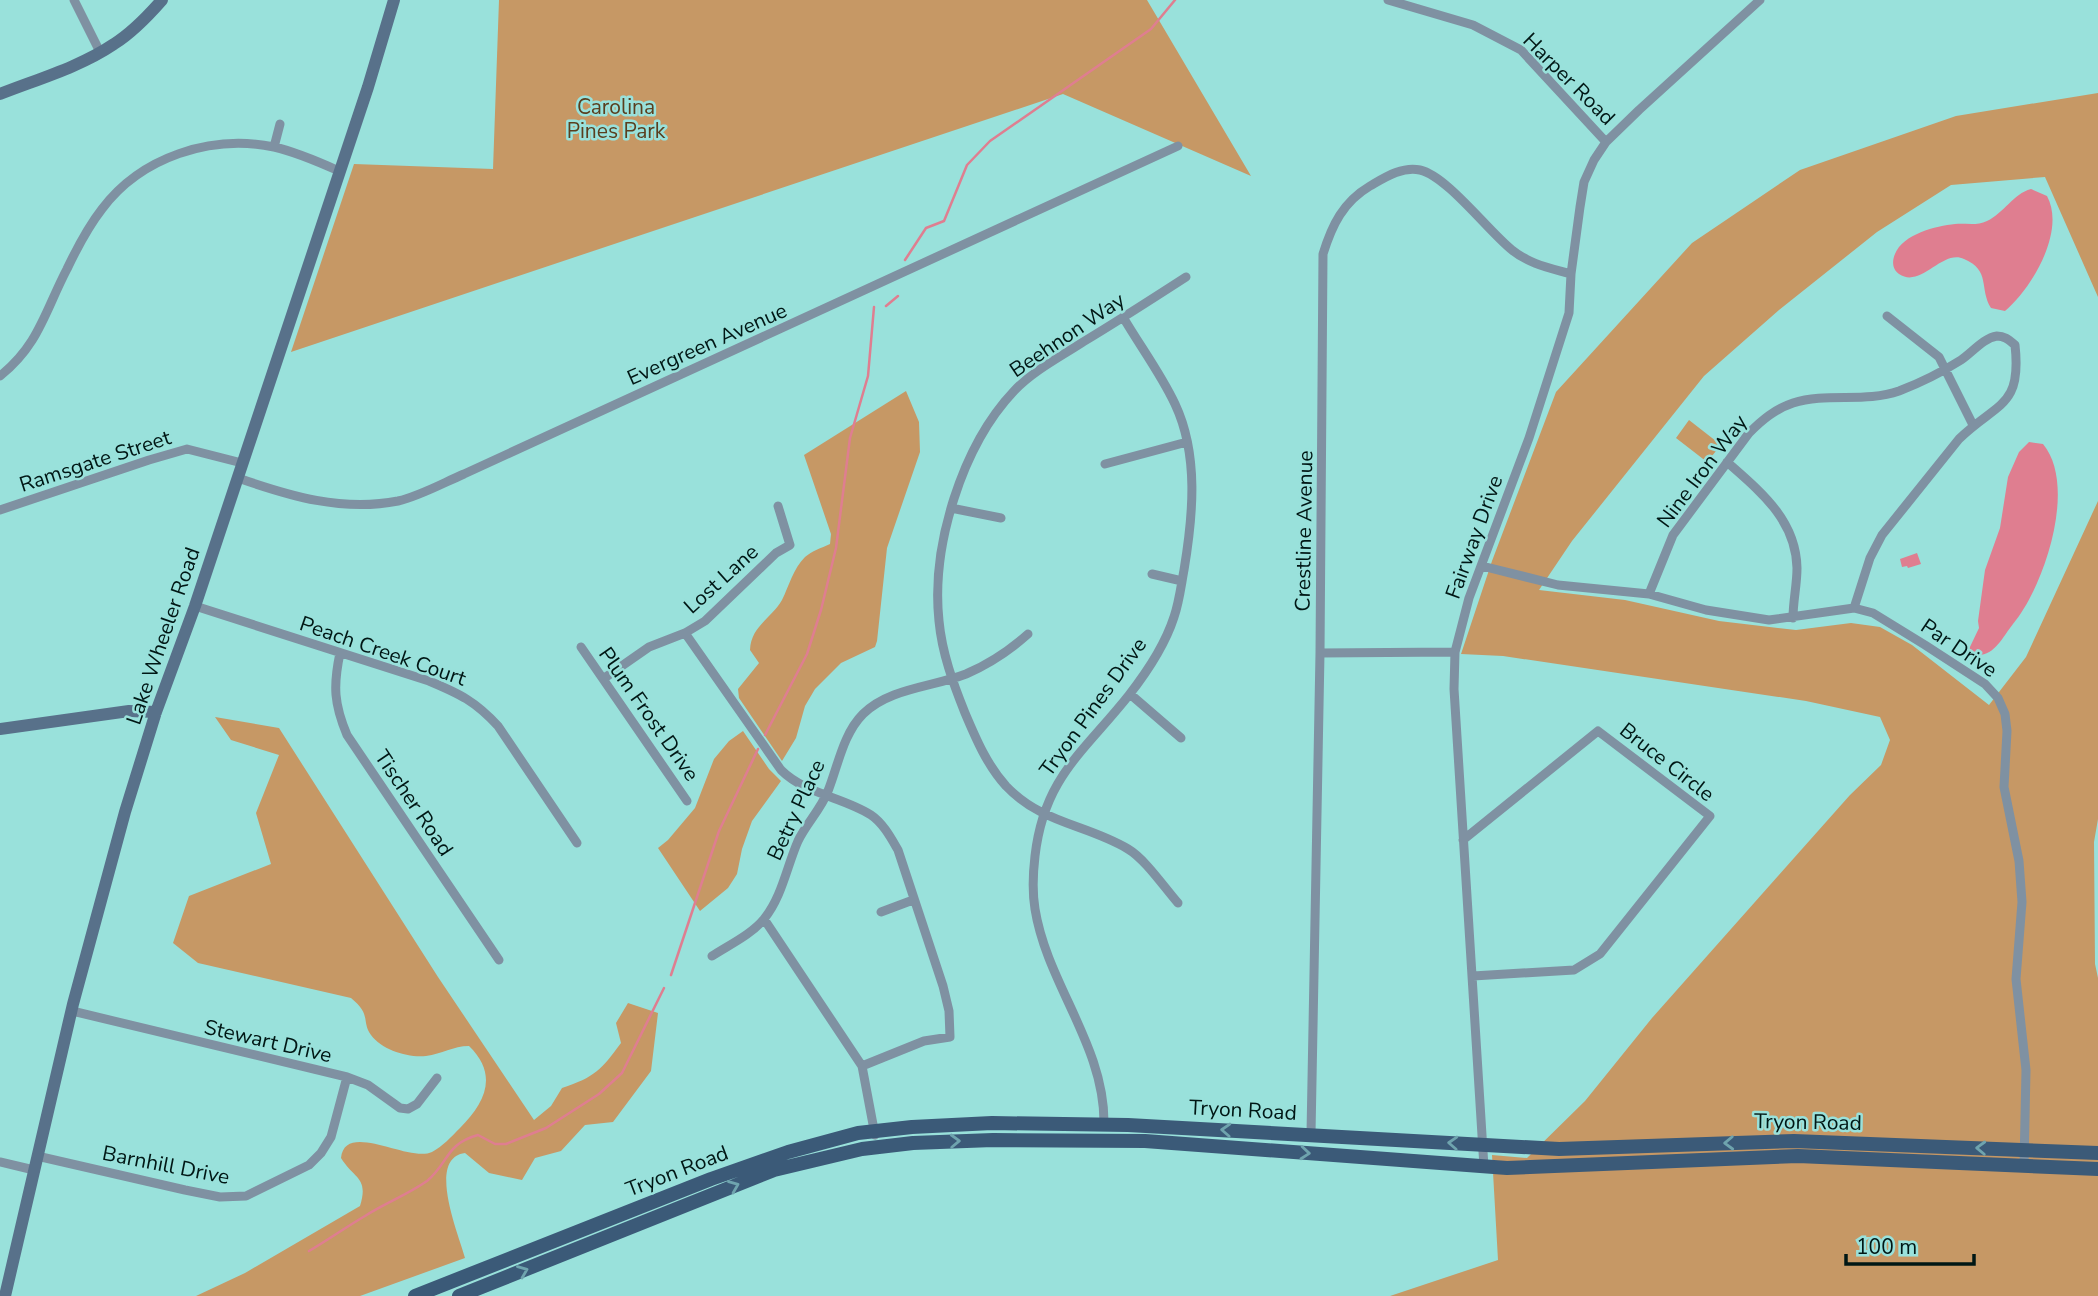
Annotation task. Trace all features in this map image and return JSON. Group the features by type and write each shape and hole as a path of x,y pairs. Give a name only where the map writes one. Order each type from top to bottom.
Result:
{"main road":[{"path":"0,94 100,52 130,33 162,0"},
{"name":"Lake Wheeler Road","path":"5,1296 72,1011 116,844 156,712 238,478 386,33 394,0"},
{"path":"0,729 129,710 156,712"},
{"name":"Tryon Road","path":"415,1296 750,1164 836,1138 874,1130 947,1124 1104,1124 1586,1149 1794,1141 2098,1153"},
{"name":"Tryon Road","path":"459,1296 774,1170 877,1146 993,1140 1145,1141 1484,1167 1797,1156 2098,1169"}],"street":[{"path":"74,0 100,52"},
{"name":"Harper Road","path":"1388,0 1472,25 1521,50 1606,142"},
{"name":"Fairway Drive","path":"1484,1167 1454,689 1455,652 1469,598 1529,438 1569,313 1571,274 1584,182 1594,160 1606,142 1760,0"},
{"path":"274,147 280,124"},
{"path":"0,376 19,361 33,342 86,233 102,208 119,189 144,171 183,152 203,146 234,144 274,147 340,170"},
{"name":"Evergreen Avenue","path":"238,478 298,498 331,504 400,500 453,479 874,288 1178,146"},
{"name":"Crestline Avenue","path":"1311,1134 1324,254 1336,218 1355,196 1377,181 1406,170 1421,170 1437,179 1486,223 1510,249 1536,264 1571,274"},
{"name":"Beehnon Way","path":"1178,903 1129,849 1042,815 1016,796 994,771 976,738 945,656 939,620 938,586 951,508 961,478 990,418 1016,389 1039,370 1186,277"},
{"path":"1482,566 1558,585 1650,594 1706,610 1769,620 1854,608 1870,558 1882,536 1973,425 1934,353 1887,316"},
{"name":"Tryon Pines Drive","path":"1104,1124 1102,1093 1094,1061 1050,958 1035,909 1033,881 1042,815 1057,782 1130,694 1153,660 1175,617 1182,581 1193,506 1188,442 1176,405 1123,317"},
{"name":"Nine Iron Way","path":"1650,594 1673,535 1727,462 1749,433 1765,418 1793,402 1898,391 1945,369 1988,339 1998,336 2007,338 2015,345 2017,377 2013,391 2002,405 1973,425"},
{"path":"1105,464 1188,442"},
{"name":"Ramsgate Street","path":"0,510 187,449 242,463"},
{"path":"1727,462 1758,489 1779,512 1788,527 1797,568 1793,618"},
{"name":"Lost Lane","path":"603,679 649,647 685,633 705,621 776,553 790,545 778,506"},
{"path":"951,508 1001,518"},
{"path":"1152,574 1182,581"},
{"name":"Peach Creek Court","path":"195,606 429,681 461,694 485,710 523,761 577,843"},
{"name":"Par Drive","path":"1854,608 1873,613 1985,684 1998,698 2005,714 2007,731 2004,787 2019,860 2022,902 2016,979 2026,1070 2024,1165"},
{"path":"685,633 781,770 793,780 872,816 887,832 898,850 943,986 949,1011 950,1037 924,1041 862,1066"},
{"name":"Betry Place","path":"712,957 764,919 783,881 799,839 826,794 844,744 863,714 878,702 952,678 987,663 1028,634"},
{"name":"Plum Frost Drive","path":"581,647 687,801"},
{"path":"1320,653 1455,652"},
{"name":"Tischer Road","path":"340,653 335,695 338,713 347,735 499,960"},
{"path":"1130,694 1181,738"},
{"name":"Bruce Circle","path":"1463,840 1598,731 1710,816 1600,954 1574,970 1474,976"},
{"path":"881,912 913,900"},
{"path":"764,919 862,1066 877,1146"},
{"name":"Stewart Drive","path":"72,1011 347,1077 368,1086 400,1108 408,1109 417,1104 436,1078"},
{"name":"Barnhill Drive","path":"37,1156 220,1197 246,1196 309,1165 320,1153 331,1137 347,1077"},
{"path":"0,1162 34,1170"}],"green space":[{"name":"Carolina Pines Park","path":"499,0 1147,0 1251,176 1063,94 291,352 354,164 493,169"},
{"path":"2098,93 2098,297 2045,177 1951,185 1877,232 1779,310 1704,376 1572,541 1539,590 1625,600 1719,621 1796,630 1851,623 1880,627 1912,645 1989,705 2026,657 2098,501 2098,819 2094,842 2095,964 2098,978 2098,1296 1390,1296 1498,1260 1492,1155 1527,1158 1585,1101 1652,1018 1850,795 1881,765 1890,740 1880,717 1806,701 1503,656 1461,654 1492,561 1556,392 1692,243 1800,170 1956,116"},
{"path":"906,391 919,422 920,452 887,548 875,647 841,663 815,689 805,706 796,738 782,761 739,698 738,689 759,663 750,650 754,635 778,607 794,572 805,557 830,544 831,534 804,455"},
{"path":"1689,420 1721,445 1707,462 1676,438"},
{"path":"215,717 279,728 438,977 534,1120 551,1106 562,1088 590,1076 608,1060 621,1043 616,1023 628,1003 658,1013 651,1071 613,1122 585,1125 561,1151 535,1158 522,1180 489,1173 465,1153 454,1158 448,1168 446,1182 452,1216 465,1258 360,1296 196,1296 245,1273 360,1206 363,1189 359,1179 341,1158 345,1147 365,1142 422,1154 439,1147 469,1118 482,1099 486,1078 484,1068 469,1046 426,1056 396,1052 371,1035 362,1009 351,998 198,963 173,943 189,896 271,864 256,813 279,755 231,740"},
{"path":"743,731 769,769 781,781 752,821 737,874 728,888 700,911 658,848 695,808 714,759 729,741"}],"shaded area":[{"path":"2031,189 2047,196 2052,210 2049,242 2035,274 2005,311 1991,308 1981,274 1972,263 1964,259 1948,259 1915,277 1907,277 1895,270 1895,254 1912,236 1947,225 1983,223"},
{"path":"2029,442 2043,444 2053,462 2057,510 2053,536 2036,586 2025,607 2000,642 1990,652 1976,655 1968,653 1979,628 1985,570 2000,528 2008,477 2019,452"},
{"path":"1917,553 1921,564 1902,567 1900,559"}],"waterway":[{"path":"905,260 926,228 944,221 967,165 990,141 1151,29 1175,0"},
{"path":"886,306 898,296"},
{"path":"765,735 807,654 821,610 836,548 850,438 868,376 874,307"},
{"path":"671,975 719,831 758,749"},
{"path":"309,1251 427,1181 459,1143 478,1135 495,1144 506,1144 546,1128 599,1094 622,1073 664,988"}]}
